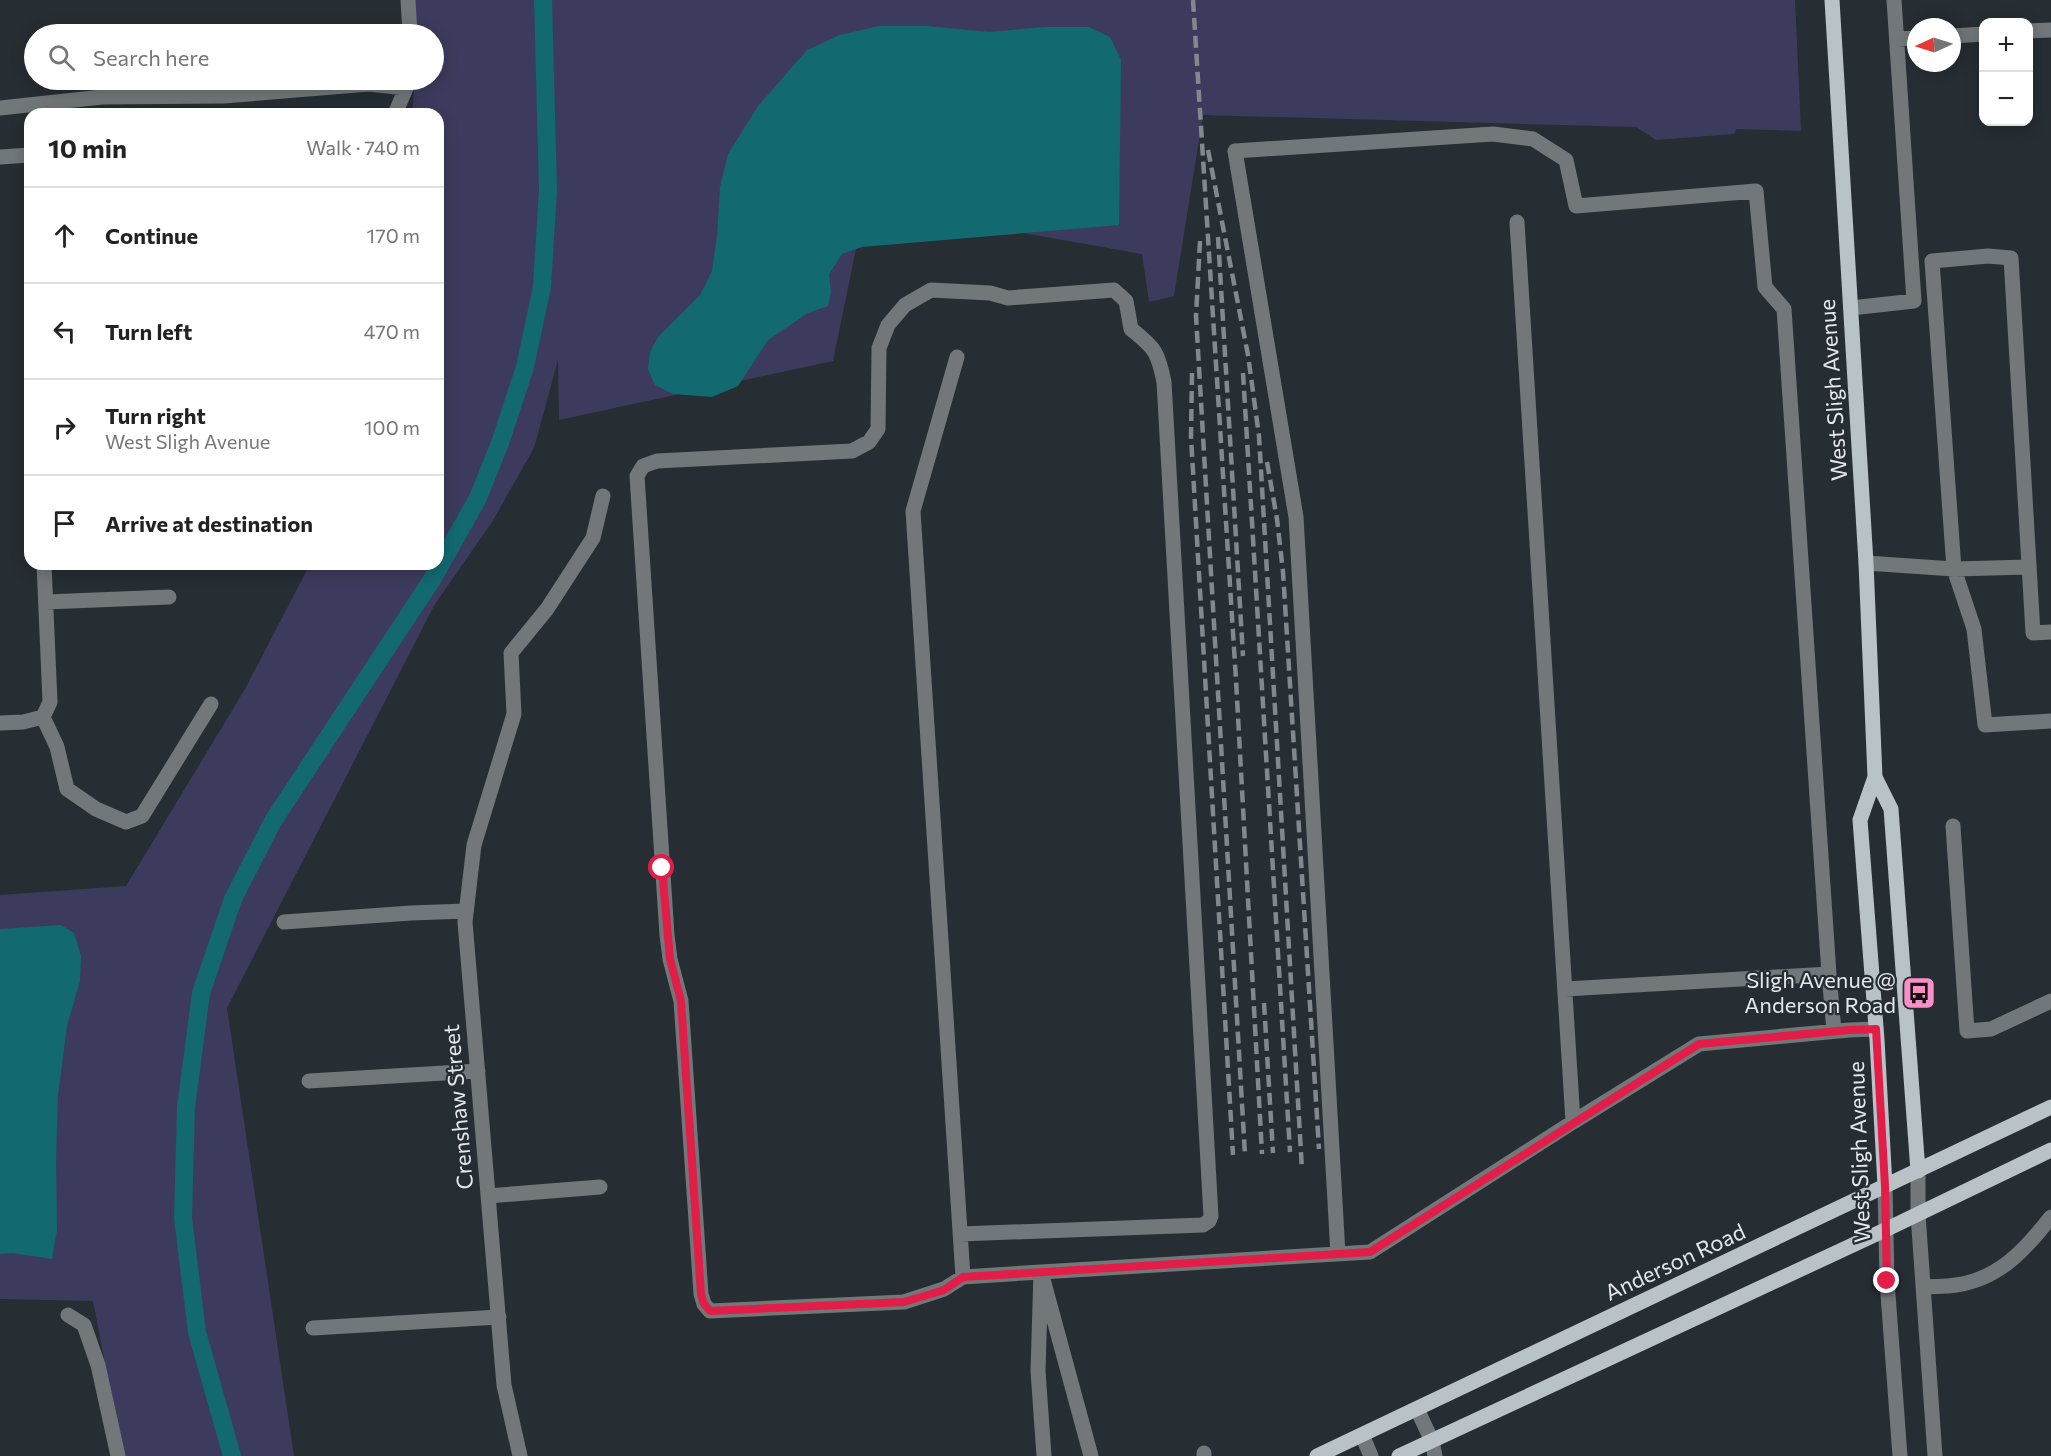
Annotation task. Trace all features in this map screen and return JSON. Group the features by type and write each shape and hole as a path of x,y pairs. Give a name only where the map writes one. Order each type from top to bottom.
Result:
{"main road":[{"name":"West Sligh Avenue","path":"1832,0 1866,564 1875,777 1860,820 1885,1186"},
{"name":"West Sligh Avenue","path":"1875,777 1891,809 1918,1171"},
{"name":"Anderson Road","path":"1317,1456 2051,1107"},
{"path":"1400,1456 1433,1449 2051,1150"}],"street":[{"path":"408,0 409,24"},
{"path":"1894,0 1914,301"},
{"path":"2033,31 2051,30"},
{"path":"1961,35 1979,34"},
{"path":"1897,39 1907,38"},
{"path":"0,108 102,97 224,96 296,90"},
{"path":"397,108 404,90"},
{"path":"1338,1254 1296,518 1234,151 1493,134 1533,139 1566,160 1576,206 1756,191 1765,287 1784,309 1834,1031"},
{"path":"0,158 24,156"},
{"path":"1517,222 1573,1122"},
{"path":"2051,632 2033,633 2010,258 1988,256 1932,261 1954,568 1974,629 1985,725 2051,721"},
{"path":"960,1234 1203,1225 1209,1221 1211,1216 1164,382 1160,358 1150,344 1131,329 1126,301 1114,290 1008,298 990,293 931,290 905,305 888,325 879,348 878,429 869,442 852,451 657,461 643,466 637,476 667,935 670,959 681,1001 700,1285 704,1304 710,1311 904,1302 944,1290 963,1277 1370,1252 1699,1044 1876,1029"},
{"path":"1851,308 1935,300"},
{"path":"957,357 913,511 963,1277"},
{"name":"Crenshaw Street","path":"520,1456 504,1384 465,922 474,845 514,714 511,652 547,609 593,538 603,496"},
{"path":"1866,564 1954,568 2029,567"},
{"path":"44,570 50,702 44,717 57,747 67,789 96,809 126,822 142,816 211,704"},
{"path":"46,602 169,597"},
{"path":"0,723 23,722 44,717"},
{"path":"1953,826 1967,1031 1991,1029 2051,1001"},
{"path":"284,922 466,911"},
{"path":"1564,989 1829,974"},
{"path":"309,1081 478,1071"},
{"name":"West Sligh Avenue","path":"1918,1171 1918,1214 1935,1456"},
{"name":"West Sligh Avenue","path":"1885,1186 1887,1281 1900,1456"},
{"path":"488,1196 600,1187"},
{"path":"1923,1287 1982,1279 2003,1268 2051,1217"},
{"path":"1041,1272 1038,1371 1044,1456"},
{"path":"1041,1272 1091,1456"},
{"path":"68,1315 84,1325 99,1365 118,1456"},
{"path":"313,1328 499,1317"},
{"path":"1417,1409 1433,1449"},
{"path":"1362,1435 1371,1456"}],"shaded area":[{"path":"415,0 1795,0 1801,131 1736,129 1734,134 1656,140 1636,127 1203,115 1174,296 1149,302 1142,254 865,205 833,361 559,420 558,360 534,448 492,522 435,604 227,1008 294,1456 123,1456 93,1301 0,1299 0,895 126,886 245,689 307,570 444,570 444,108 413,108 414,90 444,90 444,24 416,24"}],"water":[{"path":"879,26 926,26 989,32 1045,27 1089,27 1110,37 1121,60 1119,225 862,247 842,254 829,274 831,292 828,306 808,313 768,340 738,386 712,397 673,394 655,385 648,369 650,352 658,337 700,295 712,271 720,187 728,154 758,106 807,50 840,35"},
{"path":"61,925 74,933 81,956 80,981 67,1026 58,1095 57,1230 52,1259 12,1253 0,1254 0,929"}],"waterway":[{"path":"444,558 478,498 500,443 525,367 542,287 548,190 543,0"},
{"path":"232,1456 197,1332 183,1218 186,1107 201,993 233,899 273,821 438,570"}],"railway":[{"path":"1193,0 1236,680 1262,1154"},
{"path":"1208,150 1248,355 1259,436 1302,1170"},
{"path":"1218,237 1243,656"},
{"path":"1200,241 1196,316 1245,1155"},
{"path":"1192,373 1191,437 1233,1155"},
{"path":"1243,373 1290,1152"},
{"path":"1267,462 1283,572 1319,1149"},
{"path":"1264,1003 1273,1153"}],"place":[{"name":"Sligh Avenue @ Anderson Road","path":"1919,993"}],"route":[{"path":"662,868 670,959 681,1001 701,1294 704,1304 710,1311 904,1302 944,1290 963,1277 1370,1252 1699,1044 1876,1029 1885,1186 1887,1281"}]}
